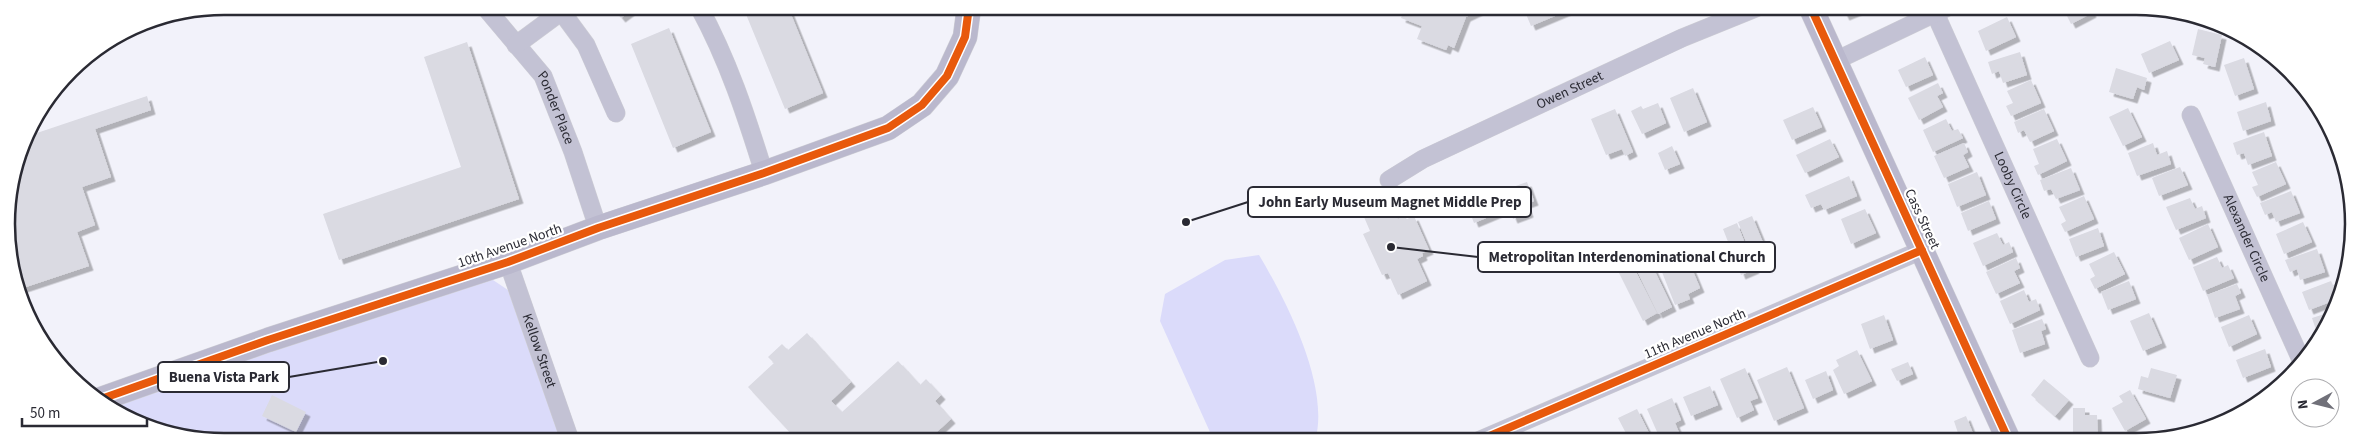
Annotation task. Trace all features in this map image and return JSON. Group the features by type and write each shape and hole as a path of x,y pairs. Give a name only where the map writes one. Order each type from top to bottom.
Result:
{"street":[{"name":"Ponder Place","path":"491,15 543,76 573,152 598,228"},
{"path":"516,45 553,15"},
{"path":"564,15 586,46 616,113"},
{"path":"703,15 724,55 736,86 764,173"},
{"name":"10th Avenue North","path":"107,397 268,340 508,262 598,228 764,173 888,128 922,105 941,84 957,58 965,37 969,15"},
{"name":"Owen Street","path":"1389,180 1432,155 1682,38 1739,15"},
{"name":"Cass Street","path":"1814,15 2005,433"},
{"path":"1835,61 1932,15"},
{"name":"Looby Circle","path":"1942,15 2090,358"},
{"name":"Alexander Circle","path":"2191,115 2299,355"},
{"name":"11th Avenue North","path":"1497,433 1922,250"},
{"name":"Kellow Street","path":"508,262 568,433"}],"shaded area":[{"path":"1259,255 1281,294 1301,340 1316,388 1318,411 1317,432 1315,433 1210,433 1160,321 1165,294 1225,260"},
{"path":"490,278 508,290 559,433 210,433 183,429 157,422 113,401"}],"building":[{"path":"746,15 791,15 823,93 785,109"},
{"path":"1402,15 1470,15 1466,17 1454,48 1448,45 1446,50 1417,39 1422,26 1401,18"},
{"path":"1526,15 1557,15 1531,26"},
{"path":"2066,15 2088,15 2071,24"},
{"path":"2007,17 2016,37 1986,51 1978,31"},
{"path":"669,28 711,132 673,148 631,44"},
{"path":"2198,29 2222,35 2215,67 2203,64 2205,58 2192,55"},
{"path":"2170,41 2179,60 2149,73 2141,54"},
{"path":"467,42 519,199 339,260 323,214 461,167 424,57"},
{"path":"2020,52 2027,75 2003,83 1999,71 1992,74 1988,62"},
{"path":"1925,57 1933,75 1906,87 1898,70"},
{"path":"2244,58 2254,89 2235,96 2224,65"},
{"path":"2116,68 2147,78 2144,90 2137,87 2133,99 2109,92"},
{"path":"2031,80 2041,103 2011,116 2006,106 2013,103 2007,91"},
{"path":"1938,83 1943,93 1937,96 1943,107 1919,120 1908,98"},
{"path":"1693,88 1707,122 1684,132 1670,98"},
{"path":"147,96 151,110 95,129 111,177 82,187 95,225 77,232 89,266 25,287 15,238 15,210 22,170 36,133"},
{"path":"2266,102 2271,121 2243,131 2237,112"},
{"path":"1658,103 1666,123 1642,134 1631,111 1641,106 1643,109"},
{"path":"1813,107 1822,127 1792,140 1783,120"},
{"path":"2128,108 2142,137 2123,146 2109,117"},
{"path":"1615,109 1633,152 1625,156 1622,149 1606,155 1591,119"},
{"path":"2044,109 2054,131 2030,142 2024,130 2018,133 2014,122"},
{"path":"1946,119 1952,131 1958,129 1963,138 1933,152 1923,130"},
{"path":"2264,132 2272,156 2248,165 2244,153 2237,155 2233,143"},
{"path":"1830,139 1839,157 1805,173 1796,155"},
{"path":"2057,139 2067,161 2038,175 2034,166 2039,164 2033,149"},
{"path":"1964,143 1968,152 1963,155 1969,167 1944,178 1934,156"},
{"path":"2153,143 2157,155 2167,151 2171,164 2137,176 2128,153"},
{"path":"1672,146 1680,164 1665,170 1658,153"},
{"path":"2276,162 2286,184 2257,197 2252,187 2258,185 2252,172"},
{"path":"2180,167 2188,185 2159,196 2152,178"},
{"path":"2071,168 2080,190 2056,199 2051,189 2044,191 2040,180"},
{"path":"1977,172 1986,195 1957,207 1948,184"},
{"path":"1849,176 1857,196 1824,210 1821,204 1811,208 1805,195"},
{"path":"1527,182 1534,201 1526,204 1529,213 1513,219 1502,191"},
{"path":"2291,191 2300,213 2276,222 2272,212 2265,215 2260,203"},
{"path":"1490,196 1498,213 1474,223 1467,205"},
{"path":"2084,196 2094,219 2065,232 2061,224 2066,221 2059,207"},
{"path":"1388,197 1398,219 1404,216 1407,219 1414,216 1429,250 1422,253 1423,256 1417,259 1427,281 1398,295 1388,273 1382,275 1363,234 1370,231 1361,210"},
{"path":"2190,198 2195,209 2202,206 2206,218 2176,230 2166,207"},
{"path":"1989,201 1996,219 1968,231 1961,213"},
{"path":"1865,209 1876,233 1851,244 1841,219"},
{"path":"1752,216 1771,262 1757,268 1738,222"},
{"path":"2303,222 2312,242 2284,254 2276,234"},
{"path":"1737,223 1755,269 1741,275 1723,229"},
{"path":"2208,224 2218,247 2189,260 2179,238"},
{"path":"2098,228 2104,246 2076,257 2069,239"},
{"path":"1997,233 2003,245 2009,242 2013,252 1983,266 1973,243"},
{"path":"1682,245 1700,288 1688,294 1690,299 1675,305 1658,262 1669,257 1667,251"},
{"path":"2317,249 2325,272 2300,280 2297,269 2290,272 2285,260"},
{"path":"2114,252 2125,274 2095,289 2090,279 2095,276 2089,264"},
{"path":"1648,257 1672,307 1658,314 1634,264"},
{"path":"2217,257 2222,268 2228,265 2234,278 2203,291 2193,267"},
{"path":"2016,258 2020,268 2014,271 2020,283 1996,294 1986,272"},
{"path":"1631,262 1657,313 1643,321 1617,269"},
{"path":"2129,281 2136,299 2108,310 2101,292"},
{"path":"2331,281 2333,285 2336,284 2330,302 2309,310 2302,292"},
{"path":"2237,284 2241,293 2235,296 2240,309 2215,318 2207,295"},
{"path":"2024,290 2029,302 2036,299 2040,310 2010,324 2000,301"},
{"path":"2149,313 2162,343 2143,351 2130,321"},
{"path":"2324,314 2316,330 2312,318"},
{"path":"1884,315 1893,340 1870,349 1861,324"},
{"path":"2249,315 2257,334 2229,347 2221,327"},
{"path":"2042,319 2046,329 2041,331 2045,344 2020,353 2012,330"},
{"path":"807,333 851,382 831,401 842,412 898,361 920,385 926,379 941,395 935,401 951,419 936,433 791,433 748,387 774,363 768,357 782,344 788,350"},
{"path":"2265,349 2271,367 2243,378 2236,360"},
{"path":"1857,350 1872,381 1844,394 1833,370 1839,366 1836,360"},
{"path":"1908,362 1913,374 1897,381 1891,369"},
{"path":"1787,367 1804,408 1774,421 1757,380"},
{"path":"1745,368 1758,398 1750,401 1754,410 1737,418 1720,379"},
{"path":"2151,368 2177,375 2170,398 2138,389 2141,376 2148,378"},
{"path":"1826,371 1833,390 1813,399 1805,380"},
{"path":"2044,379 2069,400 2055,416 2031,395"},
{"path":"1710,386 1718,405 1691,416 1683,397"},
{"path":"2130,390 2146,419 2125,431 2112,408 2123,402 2119,396"},
{"path":"272,395 306,412 296,432 262,416"},
{"path":"1672,398 1681,420 1675,423 1679,433 1658,433 1647,409"},
{"path":"2073,408 2085,408 2085,415 2097,415 2098,433 2073,433"},
{"path":"1637,409 1649,433 1626,433 1618,418"},
{"path":"1966,416 1973,433 1958,433 1954,421"}],"cycle path":[{"path":"107,397 268,340 508,262 598,228 764,173 888,128 922,105 947,76 965,37 968,15"},
{"path":"1814,15 2005,433"},
{"path":"1497,433 1922,250"}],"place":[{"name":"John Early Museum Magnet Middle Prep","path":"1186,222"},
{"name":"Metropolitan Interdenominational Church","path":"1391,247"},
{"name":"Buena Vista Park","path":"383,361"}]}
